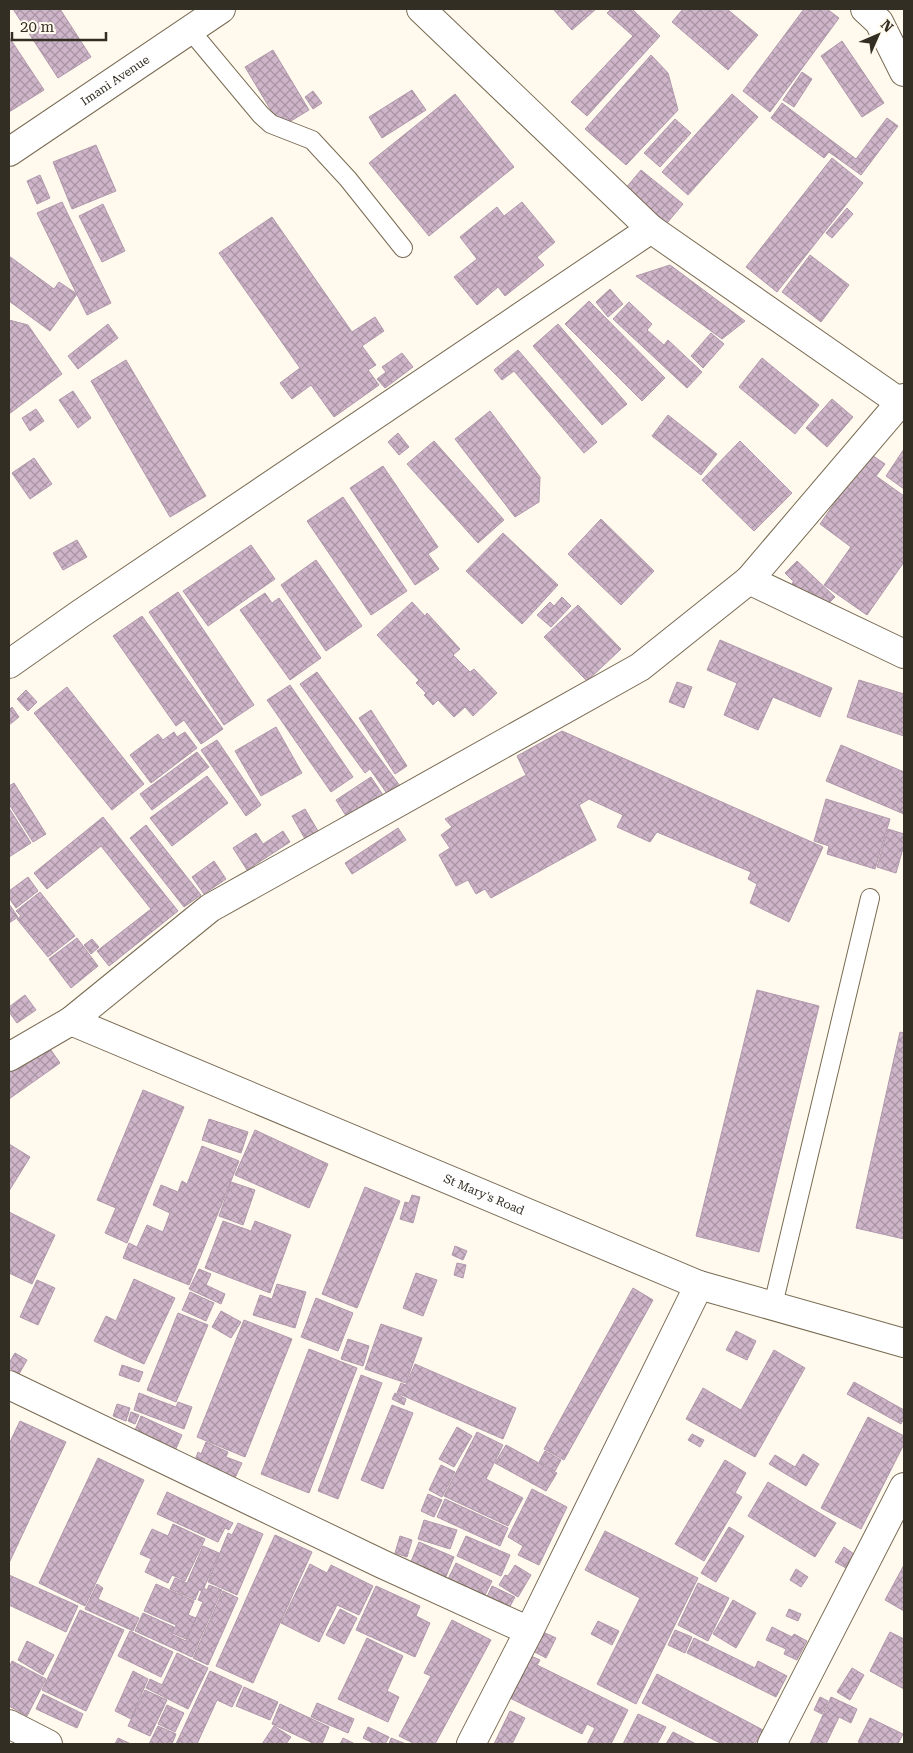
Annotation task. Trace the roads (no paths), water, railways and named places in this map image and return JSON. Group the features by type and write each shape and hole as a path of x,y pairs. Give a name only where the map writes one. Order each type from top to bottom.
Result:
{"street":[{"name":"Imani Avenue","path":"9,152 221,9"},
{"path":"9,1057 71,1021 210,908 640,667 749,580 903,400 651,229 421,9"},
{"path":"865,9 879,22 904,72"},
{"path":"9,664 80,614 651,229"},
{"path":"749,580 904,654"},
{"name":"St Mary's Road","path":"71,1021 699,1285 904,1343"},
{"path":"471,1744 529,1631 699,1285"},
{"path":"9,1385 373,1559 529,1631"},
{"path":"772,1744 904,1488"},
{"path":"9,1724 48,1744"}],"lane":[{"path":"190,30 261,115 271,124 312,140 348,179 403,248"},
{"path":"773,1305 870,898"}]}
